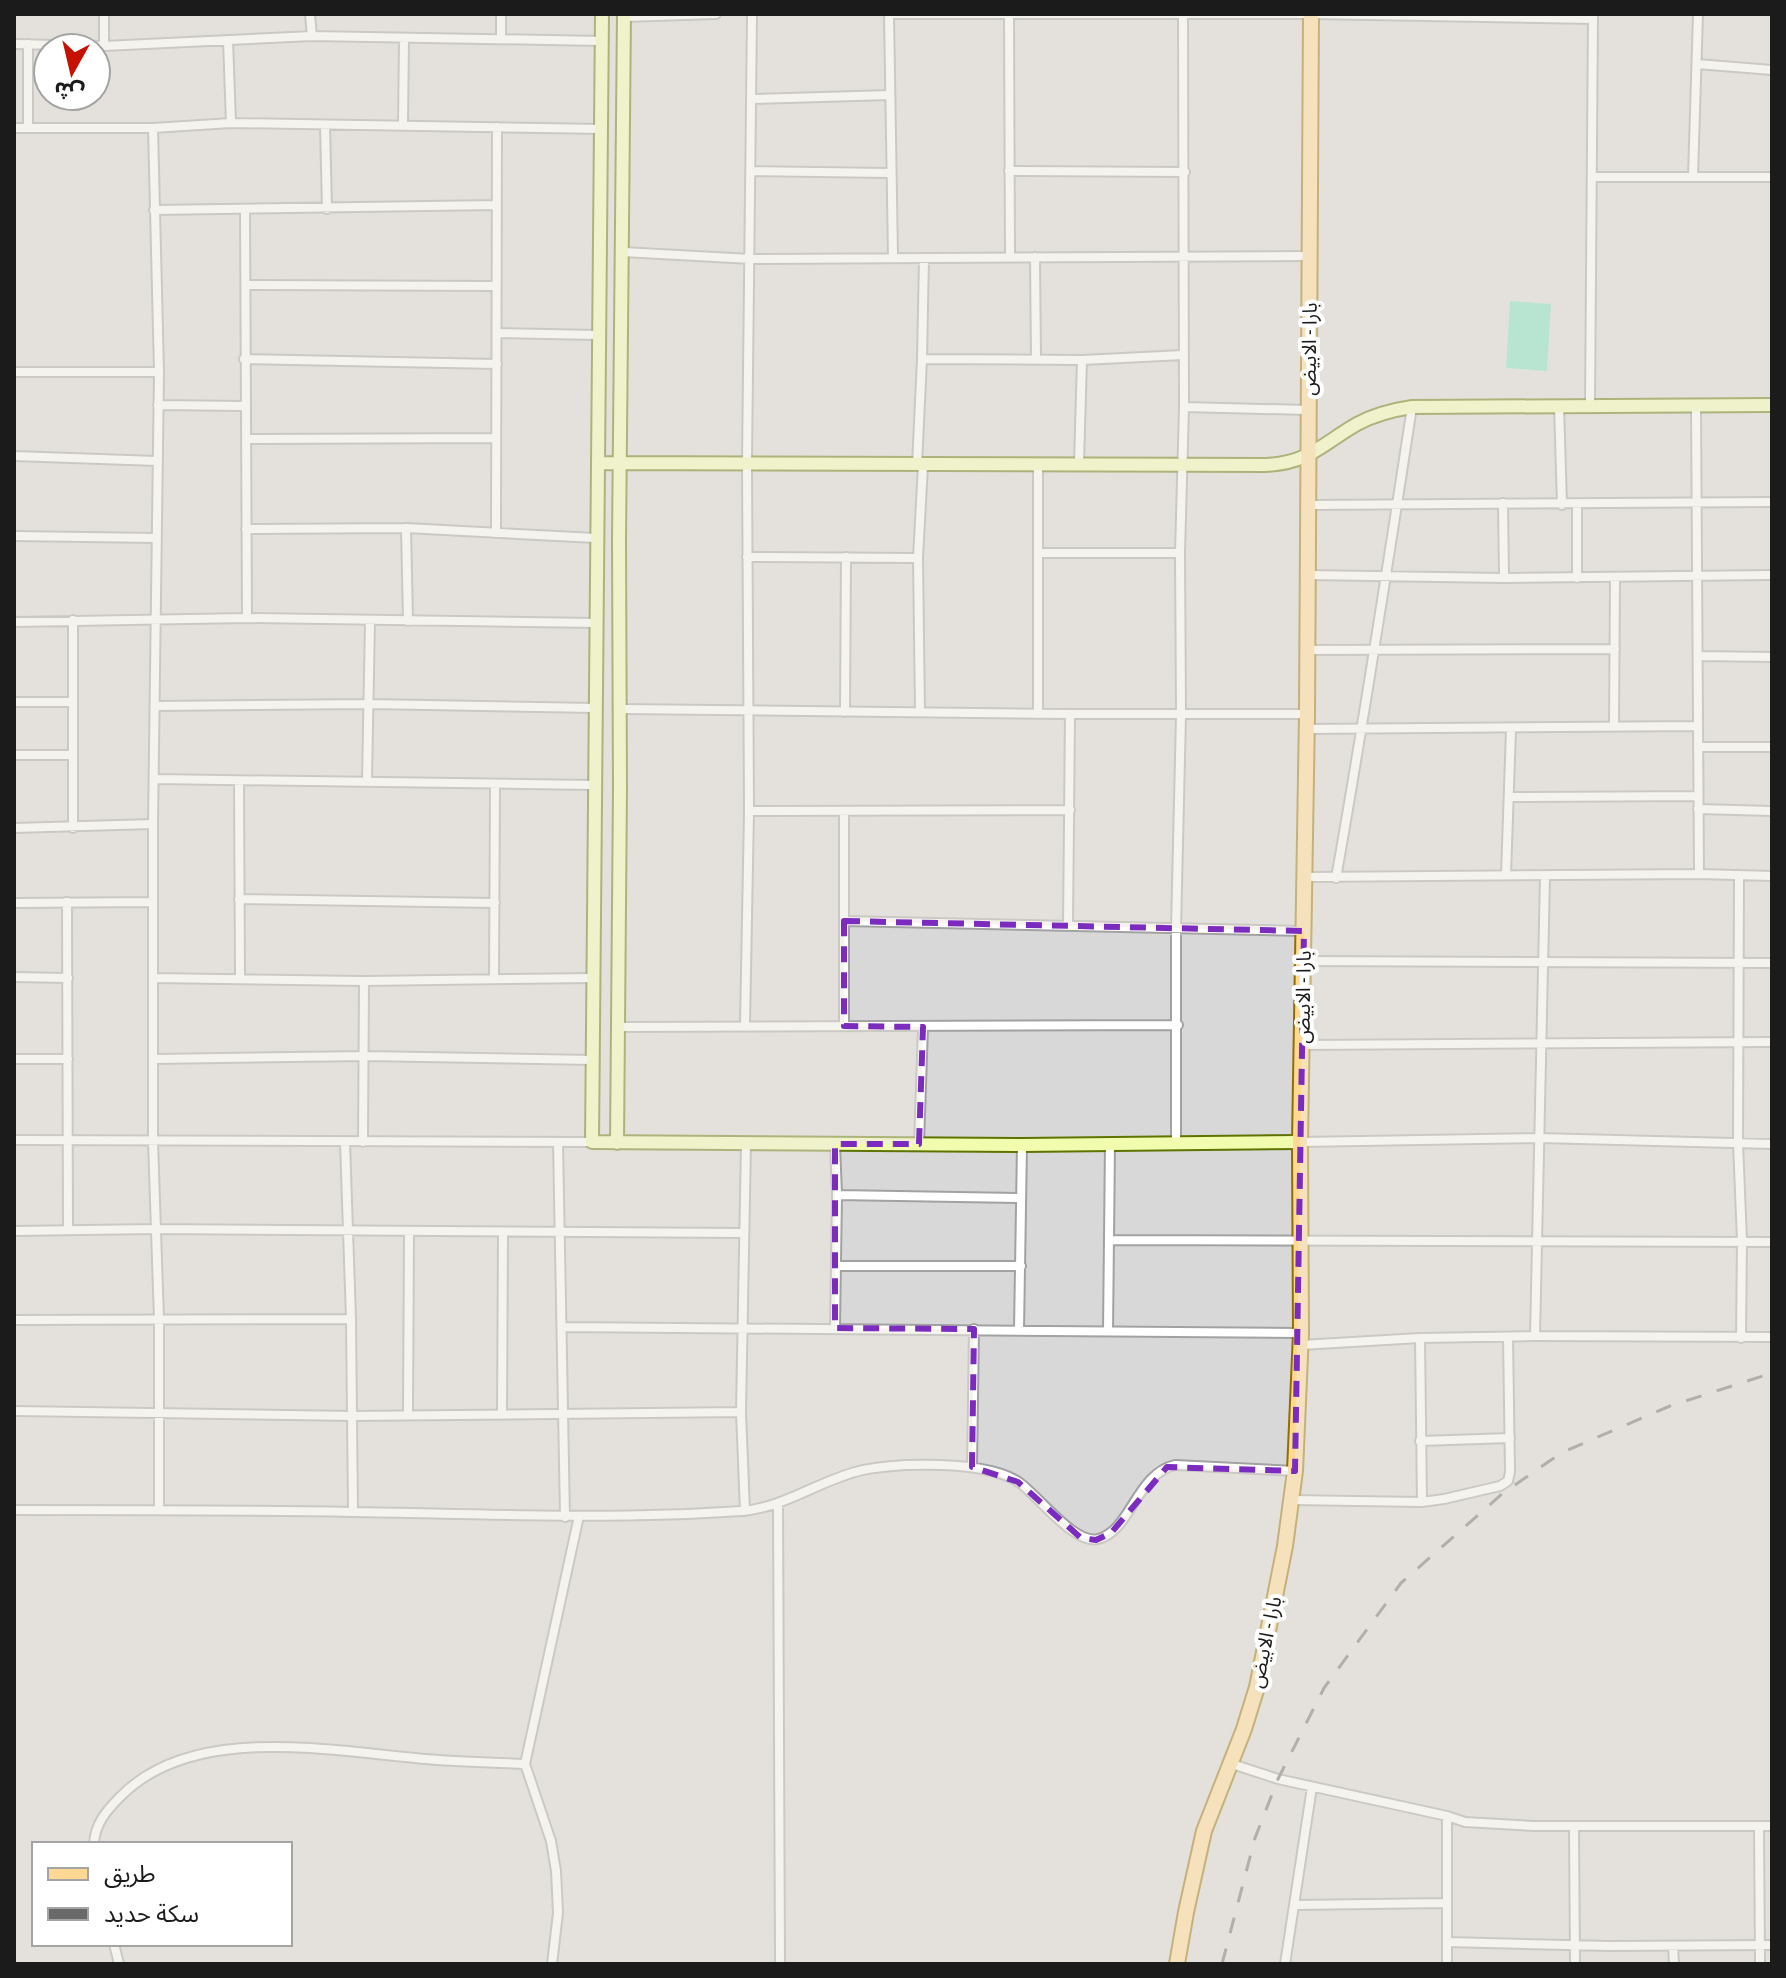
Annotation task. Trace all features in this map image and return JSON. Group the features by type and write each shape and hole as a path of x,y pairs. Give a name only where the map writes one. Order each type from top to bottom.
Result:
{"main road":[{"path":"602,14 592,1142 1022,1145 1300,1142"},
{"name":"بارا - الابيض","path":"1177,1964 1201,1844 1257,1687 1285,1546 1295,1471 1301,1339 1300,1142 1307,721 1311,14"},
{"path":"617,1143 624,15"},
{"path":"598,463 1289,464 1309,456 1358,424 1387,411 1412,407 1772,405"}],"street":[{"path":"310,14 312,36"},
{"path":"501,14 501,38"},
{"path":"624,15 716,14"},
{"path":"745,1025 749,811 747,462 752,14"},
{"path":"893,257 890,173 892,14 1593,17 1590,405"},
{"path":"1693,176 1698,14"},
{"path":"1010,15 1010,256"},
{"path":"1176,1144 1180,553 1184,407 1183,16"},
{"path":"112,46 312,36 603,41"},
{"path":"403,125 404,39"},
{"path":"228,40 231,123"},
{"path":"14,44 32,44"},
{"path":"28,44 28,128"},
{"path":"1697,64 1772,70"},
{"path":"752,99 890,95"},
{"path":"14,128 153,128 231,123 602,129"},
{"path":"325,125 327,209"},
{"path":"496,533 497,127"},
{"path":"153,128 159,372 153,824 153,1141 159,1320 159,1510"},
{"path":"751,171 890,173"},
{"path":"1009,171 1185,172"},
{"path":"1593,177 1772,177"},
{"path":"154,210 496,205"},
{"path":"245,209 247,618"},
{"path":"623,252 751,259 1310,256"},
{"path":"1035,257 1036,359"},
{"path":"920,712 918,558 924,258"},
{"path":"246,285 496,286"},
{"path":"498,333 599,335"},
{"path":"922,359 1082,360 1183,355"},
{"path":"244,359 497,364"},
{"path":"1079,463 1082,360"},
{"path":"14,372 159,372"},
{"path":"158,405 244,406"},
{"path":"1559,405 1562,505"},
{"path":"1696,405 1699,874"},
{"path":"1184,407 1308,410"},
{"path":"1336,878 1363,728 1412,407"},
{"path":"246,439 495,438"},
{"path":"14,456 157,461"},
{"path":"1038,464 1038,714"},
{"path":"1309,505 1772,502"},
{"path":"1503,503 1504,578"},
{"path":"1577,504 1577,578"},
{"path":"246,529 406,528 595,538"},
{"path":"406,528 408,621"},
{"path":"14,536 156,538"},
{"path":"1039,553 1180,553"},
{"path":"747,557 918,558"},
{"path":"845,712 846,557"},
{"path":"1308,575 1615,578 1772,575"},
{"path":"1614,727 1615,578"},
{"path":"14,622 247,618 597,623"},
{"path":"73,620 73,828"},
{"path":"367,781 370,621"},
{"path":"1307,650 1615,649"},
{"path":"1699,656 1772,657"},
{"path":"14,702 72,702"},
{"path":"156,706 370,704 595,708"},
{"path":"620,709 1181,715 1307,721 1363,728 1698,726"},
{"path":"1068,926 1070,714"},
{"path":"1506,875 1511,729"},
{"path":"1698,747 1772,747"},
{"path":"14,755 73,755"},
{"path":"155,779 594,785"},
{"path":"239,782 240,978"},
{"path":"494,979 495,785"},
{"path":"1509,797 1698,796"},
{"path":"1698,809 1772,811"},
{"path":"749,811 1070,810"},
{"path":"844,811 844,1026"},
{"path":"14,828 153,824"},
{"path":"1305,877 1767,876 1772,867"},
{"path":"1535,1336 1545,876"},
{"path":"1739,876 1741,1338"},
{"path":"239,899 495,903"},
{"path":"67,902 68,1229"},
{"path":"14,903 153,902"},
{"path":"844,921 1304,931"},
{"path":"1303,961 1772,963"},
{"path":"14,977 68,978"},
{"path":"154,978 364,981 594,978"},
{"path":"363,1142 364,981"},
{"path":"618,1027 1178,1025"},
{"path":"919,1144 923,1027"},
{"path":"1302,1045 1772,1042"},
{"path":"153,1059 365,1056 593,1060"},
{"path":"14,1059 68,1059"},
{"path":"1300,1142 1539,1138 1772,1144"},
{"path":"14,1140 592,1142"},
{"path":"345,1142 353,1512"},
{"path":"558,1142 565,1517"},
{"path":"745,1511 741,1327 746,1143"},
{"path":"835,1144 835,1328"},
{"path":"1108,1331 1110,1144"},
{"path":"1019,1330 1022,1145"},
{"path":"837,1195 1021,1198"},
{"path":"14,1231 744,1233"},
{"path":"408,1415 409,1231"},
{"path":"502,1415 503,1233"},
{"path":"1109,1240 1772,1242"},
{"path":"836,1266 1021,1266"},
{"path":"14,1320 351,1319"},
{"path":"563,1327 1108,1331 1301,1339 1772,1337"},
{"path":"972,1467 974,1329"},
{"path":"1291,1500 1422,1502 1486,1489 1508,1481 1508,1337"},
{"path":"1420,1338 1422,1502"},
{"path":"14,1411 352,1416 741,1412"},
{"path":"1420,1441 1510,1438"},
{"path":"14,1510 565,1517 745,1511 778,1504 863,1470 906,1465 972,1467 1018,1482 1081,1538 1096,1540 1111,1533 1144,1488 1167,1467 1295,1471"},
{"path":"778,1504 780,1964"},
{"path":"552,1964 558,1913 556,1871 551,1841 525,1764 579,1516"},
{"path":"94,1842 95,1832 106,1811 127,1789 163,1767 194,1756 242,1748 292,1747 455,1762 525,1764"},
{"path":"1229,1763 1278,1779 1465,1822 1574,1827 1772,1826"},
{"path":"1285,1964 1312,1787"},
{"path":"1447,1816 1447,1964"},
{"path":"1759,1826 1760,1964"},
{"path":"1574,1827 1575,1964"},
{"path":"1760,1874 1772,1874"},
{"path":"1294,1905 1447,1903"},
{"path":"1447,1942 1575,1946 1772,1945"},
{"path":"1673,1946 1674,1964"}],"highlighted area":[{"path":"844,921 1304,931 1295,1471 1167,1467 1111,1533 1096,1540 1081,1538 1018,1482 972,1467 974,1329 835,1328 835,1144 919,1144 923,1027 844,1026"}],"shaded area":[{"path":"14,14 1772,14 1772,1964 14,1964"}],"green space":[{"path":"1510,301 1551,304 1547,371 1506,368"}],"railway":[{"path":"1222,1964 1255,1838 1278,1779 1324,1688 1401,1583 1502,1494 1561,1453 1670,1406 1772,1373"}]}
